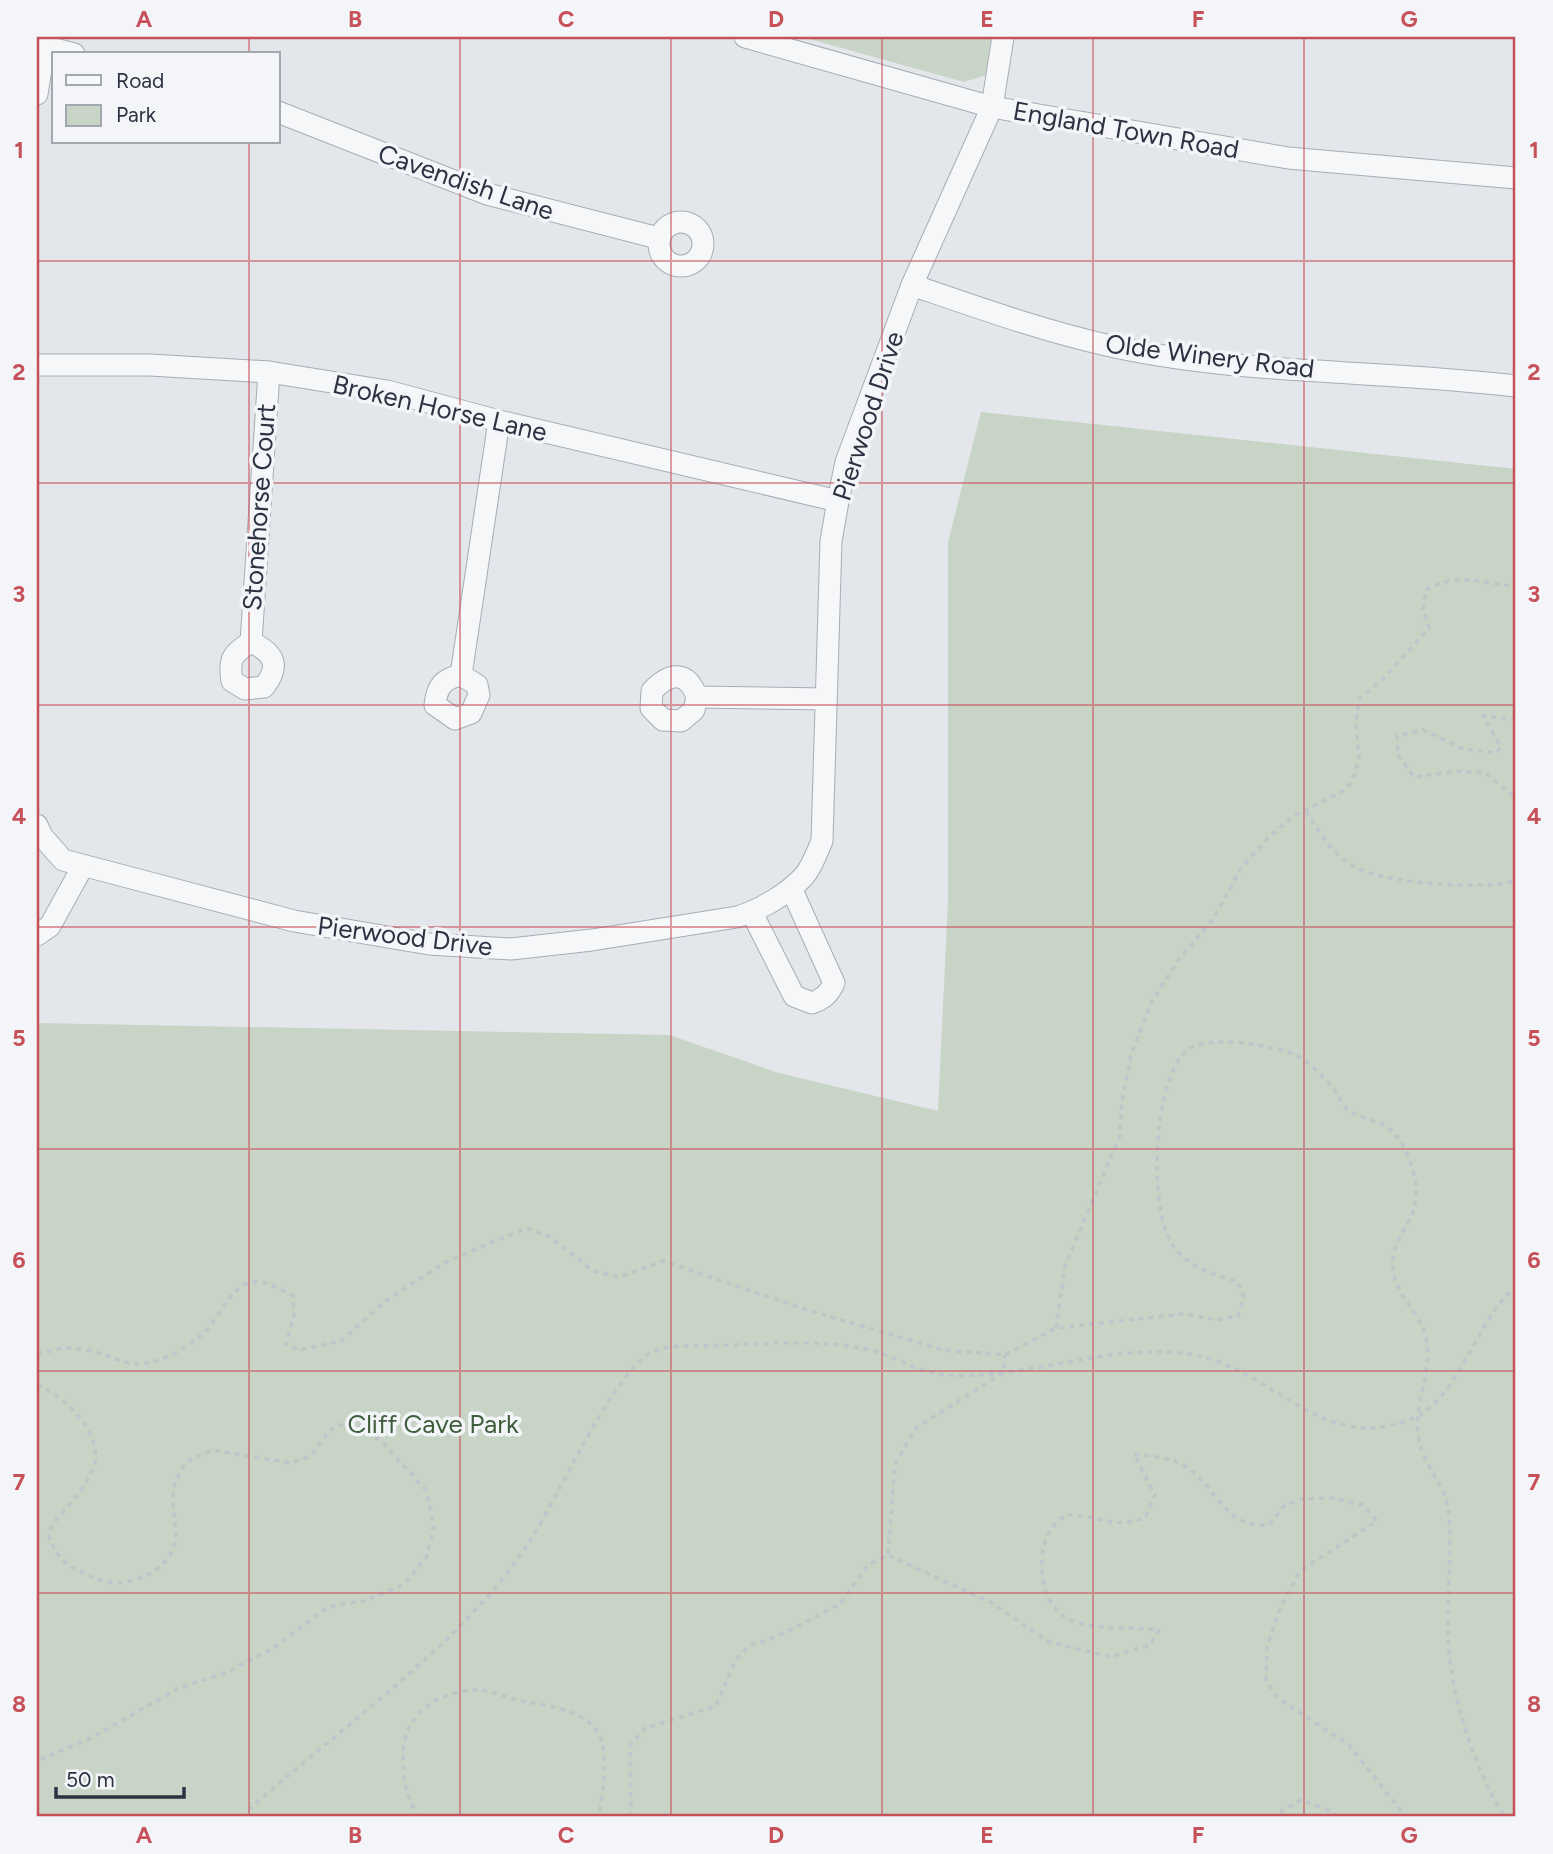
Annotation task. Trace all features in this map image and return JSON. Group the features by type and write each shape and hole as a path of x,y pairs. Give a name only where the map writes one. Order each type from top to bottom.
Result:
{"street":[{"name":"England Town Road","path":"745,37 992,107 1288,158 1516,178"},
{"name":"Pierwood Drive","path":"73,863 294,921 429,944 511,949 592,940 752,913 806,875 822,841 831,541 846,462 912,285 992,107 1003,37"},
{"path":"37,94 44,42 69,52"},
{"name":"Cavendish Lane","path":"280,113 486,194 659,239"},
{"name":"Olde Winery Road","path":"912,285 1013,319 1115,347 1266,366 1516,386"},
{"name":"Broken Horse Lane","path":"37,365 150,365 269,372 387,391 499,421 838,501"},
{"name":"Stonehorse Court","path":"251,642 269,372"},
{"path":"461,675 499,421"},
{"path":"697,696 826,699"},
{"path":"37,935 50,926 73,863 38,836"},
{"path":"752,913 794,996 812,1003 821,1000 830,993 834,983 791,888"}],"path":[{"path":"1056,1328 1065,1266 1120,1135 1122,1101 1131,1055 1151,1003 1177,962 1214,918 1241,868 1268,838 1295,815 1340,793 1352,782 1359,759 1356,722 1359,699 1385,677 1429,628 1423,609 1426,590 1442,580 1459,578 1516,586"},
{"path":"1516,719 1483,716 1501,747 1496,753 1464,749 1423,730 1397,736 1398,755 1414,778 1458,771 1486,773 1516,798"},
{"path":"1306,811 1325,843 1356,867 1408,882 1516,881"},
{"path":"37,1354 67,1348 92,1352 125,1364 154,1363 180,1350 209,1328 229,1295 250,1281 272,1283 293,1296 294,1315 286,1345 300,1350 341,1341 387,1300 446,1262 526,1228 550,1237 593,1270 619,1277 663,1261 801,1308 943,1350 1005,1355 1056,1328 1184,1314 1217,1320 1238,1316 1244,1297 1238,1282 1191,1265 1172,1246 1159,1206 1156,1175 1160,1120 1173,1069 1188,1049 1208,1041 1276,1048 1299,1056 1335,1091 1347,1110 1391,1130 1406,1151 1413,1173 1415,1208 1393,1257 1396,1285 1427,1338 1429,1367 1420,1399 1418,1434 1425,1463 1445,1491 1449,1516 1448,1637 1452,1678 1469,1737 1505,1817"},
{"path":"241,1817 435,1649 498,1583 531,1540 607,1406 627,1377 649,1354 674,1347 816,1346 865,1349 945,1375 1004,1372 1122,1353 1181,1354 1230,1366 1292,1404 1332,1423 1377,1426 1419,1416 1443,1395 1492,1312 1516,1286"},
{"path":"1004,1372 1005,1355"},
{"path":"888,1555 895,1464 916,1429 1004,1372"},
{"path":"37,1385 54,1392 82,1420 90,1436 96,1462 82,1490 56,1516 48,1534 54,1553 69,1567 104,1582 136,1582 160,1565 176,1543 174,1488 186,1462 212,1450 291,1463 311,1455 330,1430 344,1424 359,1426 382,1442 413,1472 426,1490 434,1526 427,1556 405,1584 367,1600 336,1605 322,1611 272,1649 225,1673 179,1688 93,1737 37,1761"},
{"path":"888,1555 992,1604 1049,1642 1112,1657 1150,1645 1159,1630 1112,1630 1069,1620 1047,1596 1040,1565 1048,1534 1065,1516 1085,1515 1108,1524 1128,1524 1144,1518 1155,1495 1135,1454 1158,1457 1184,1465 1227,1511 1253,1526 1269,1525 1284,1506 1301,1499 1333,1498 1363,1505 1377,1521 1300,1571 1282,1604 1267,1646 1266,1680 1278,1698 1349,1745 1406,1817"},
{"path":"631,1817 630,1746 645,1728 716,1706 735,1661 749,1646 776,1637 840,1604 867,1565 888,1555"},
{"path":"419,1817 403,1781 403,1747 413,1719 435,1698 461,1690 488,1691 521,1701 549,1705 590,1722 602,1742 604,1778 599,1817"},
{"path":"1271,1817 1301,1800 1333,1812 1336,1817"}],"green space":[{"path":"802,37 991,37 986,75 964,82"},
{"name":"Cliff Cave Park","path":"981,412 1516,469 1516,1817 37,1817 37,1023 669,1035 779,1073 938,1111 948,901 948,542"}]}
